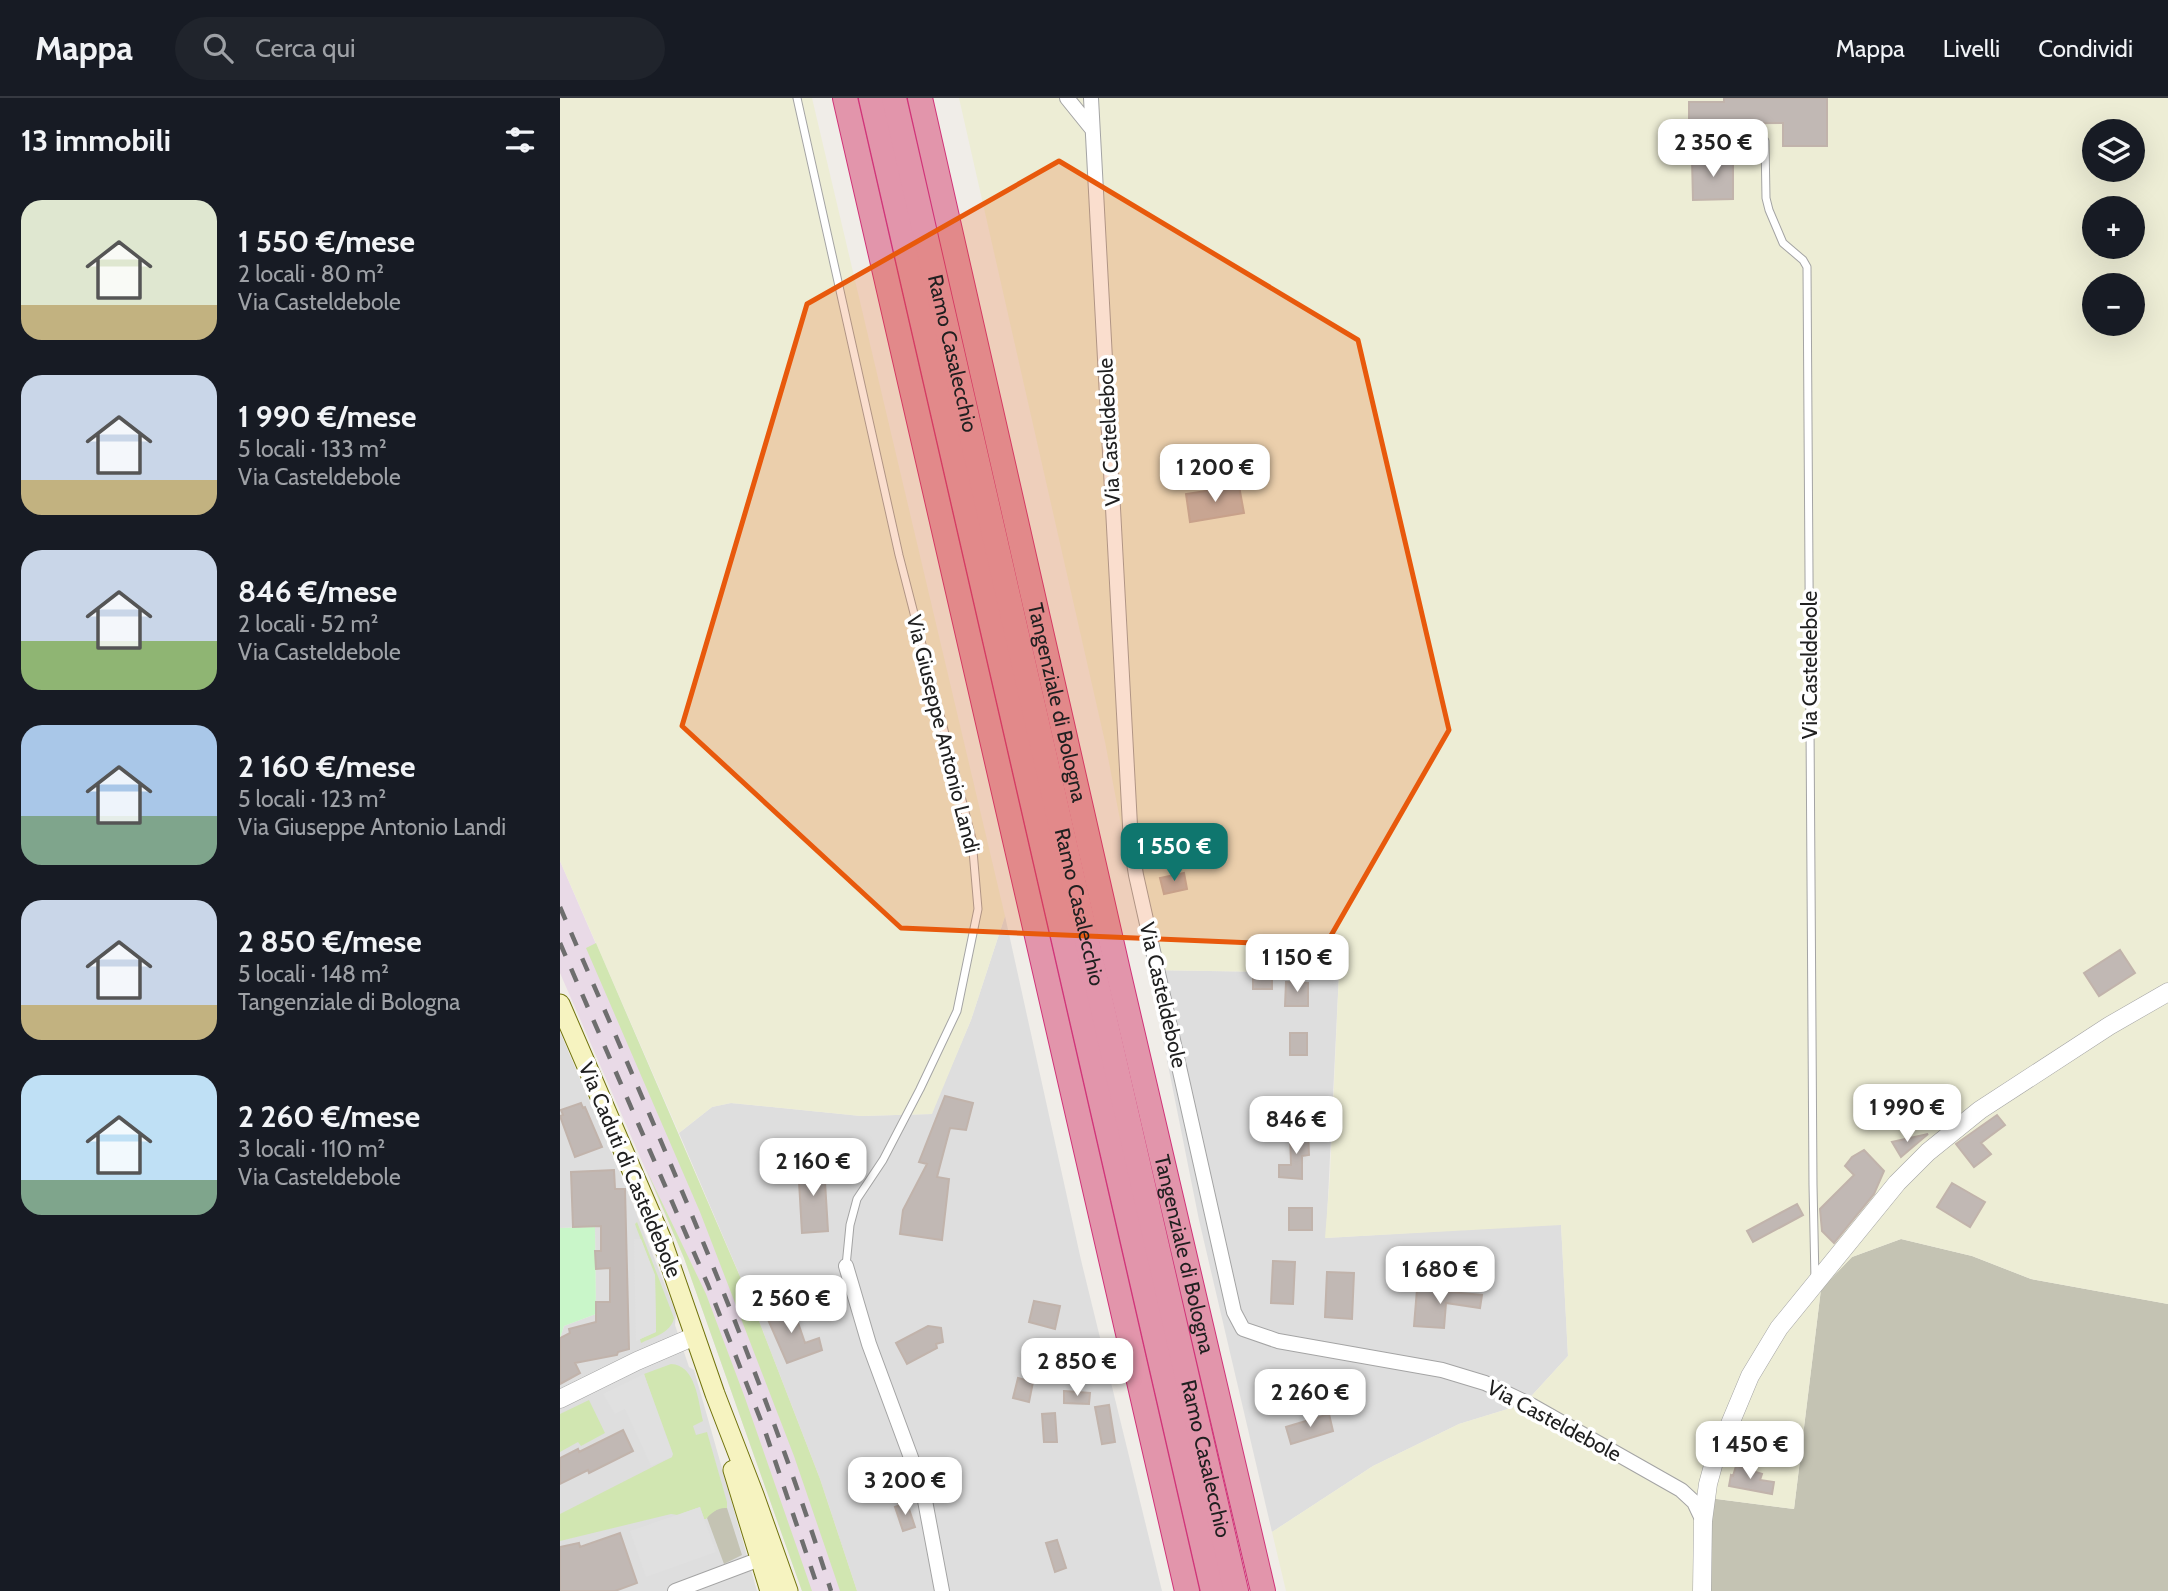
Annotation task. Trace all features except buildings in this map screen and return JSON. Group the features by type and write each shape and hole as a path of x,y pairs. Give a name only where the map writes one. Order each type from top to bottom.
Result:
{"highway":[{"path":"845,98 1187,1591"},
{"name":"Ramo Casalecchio","path":"871,98 1213,1591"},
{"name":"Ramo Casalecchio","path":"894,98 1236,1591"},
{"name":"Tangenziale di Bologna","path":"920,98 1118,971 1263,1591"}],"main road":[{"name":"Via Caduti di Casteldebole","path":"560,1004 661,1238 715,1394"},
{"path":"715,1394 740,1496 770,1591"},
{"path":"715,1394 788,1591"}],"street":[{"path":"1066,98 1092,129"},
{"name":"Via Casteldebole","path":"1091,98 1131,844 1234,1312 1242,1329 1278,1341 1442,1370 1485,1383 1531,1405 1681,1490 1694,1502 1703,1521"},
{"path":"1702,1591 1703,1521 1710,1476 1725,1432 1750,1376 1779,1328 1897,1184 1928,1152 1979,1111 2109,1026 2168,992"},
{"name":"Via Giuseppe Antonio Landi","path":"846,1266 869,1344 923,1490 942,1591"},
{"path":"560,1399 695,1336"},
{"path":"1681,1490 1697,1487 1710,1476"},
{"path":"675,1591 760,1559"}],"lane":[{"name":"Via Giuseppe Antonio Landi","path":"797,98 899,555 972,839 978,909 957,1011 883,1160 857,1199 850,1225 846,1266"},
{"name":"Via Casteldebole","path":"1683,141 1765,141 1766,198 1769,211 1783,243 1803,260 1807,267 1812,1185 1815,1284"}],"highlighted area":[{"path":"1059,161 1358,340 1449,730 1325,946 901,928 682,726 807,304"}],"shaded area":[{"path":"560,861 757,1316 820,1479 857,1591 802,1591 684,1258 560,973"},
{"path":"1005,916 1081,1260 1162,1591 857,1591 820,1479 757,1316 679,1133 712,1107 731,1103 861,1116 931,1114 971,1020"},
{"path":"1149,970 1339,973 1326,1238 1561,1224 1568,1356 1524,1404 1459,1424 1373,1466 1272,1532 1199,1220"},
{"path":"560,1032 676,1313 675,1325 689,1367 694,1370 757,1591 560,1591 560,1338 564,1326 596,1314 595,1227 560,1228"},
{"path":"634,1239 641,1239 655,1275 656,1332 636,1341"},
{"path":"1901,1239 1972,1256 2031,1279 2168,1304 2168,1591 1701,1591 1709,1498 1794,1509 1821,1289 1852,1257"},
{"path":"644,1374 673,1454 672,1457 651,1466 625,1409 615,1414 603,1394"},
{"path":"700,1507 716,1552 646,1577 630,1531"},
{"path":"721,1507 727,1508 742,1555 724,1564 707,1518"}],"green space":[{"path":"560,98 812,98 1005,916 971,1020 932,1114 861,1116 731,1103 712,1107 679,1133 560,861"},
{"path":"959,98 2168,98 2168,1304 2031,1279 1972,1256 1901,1239 1852,1257 1821,1289 1794,1509 1709,1498 1701,1591 1286,1591 1272,1532 1373,1466 1459,1424 1524,1404 1568,1356 1561,1225 1325,1238 1339,973 1149,970 1105,742"},
{"path":"596,943 757,1316 820,1479 857,1591 840,1591 794,1456 700,1212 586,948"},
{"path":"646,1169 706,1294 812,1591 802,1591 684,1258"},
{"path":"637,1222 674,1318 665,1331 641,1343 640,1339 656,1332 655,1276 635,1224"},
{"path":"595,1227 596,1314 564,1326 560,1338 560,1228"},
{"path":"671,1364 679,1366 691,1377 703,1421 693,1426 696,1435 707,1432 727,1508 715,1511 706,1519 700,1507 678,1515 671,1514 560,1541 560,1514 672,1457 644,1374"},
{"path":"589,1400 605,1433 581,1446 578,1442 560,1452 560,1414"}],"railway":[{"path":"560,907 739,1331 831,1591"},
{"path":"560,943 708,1285 765,1431 819,1591"}]}
